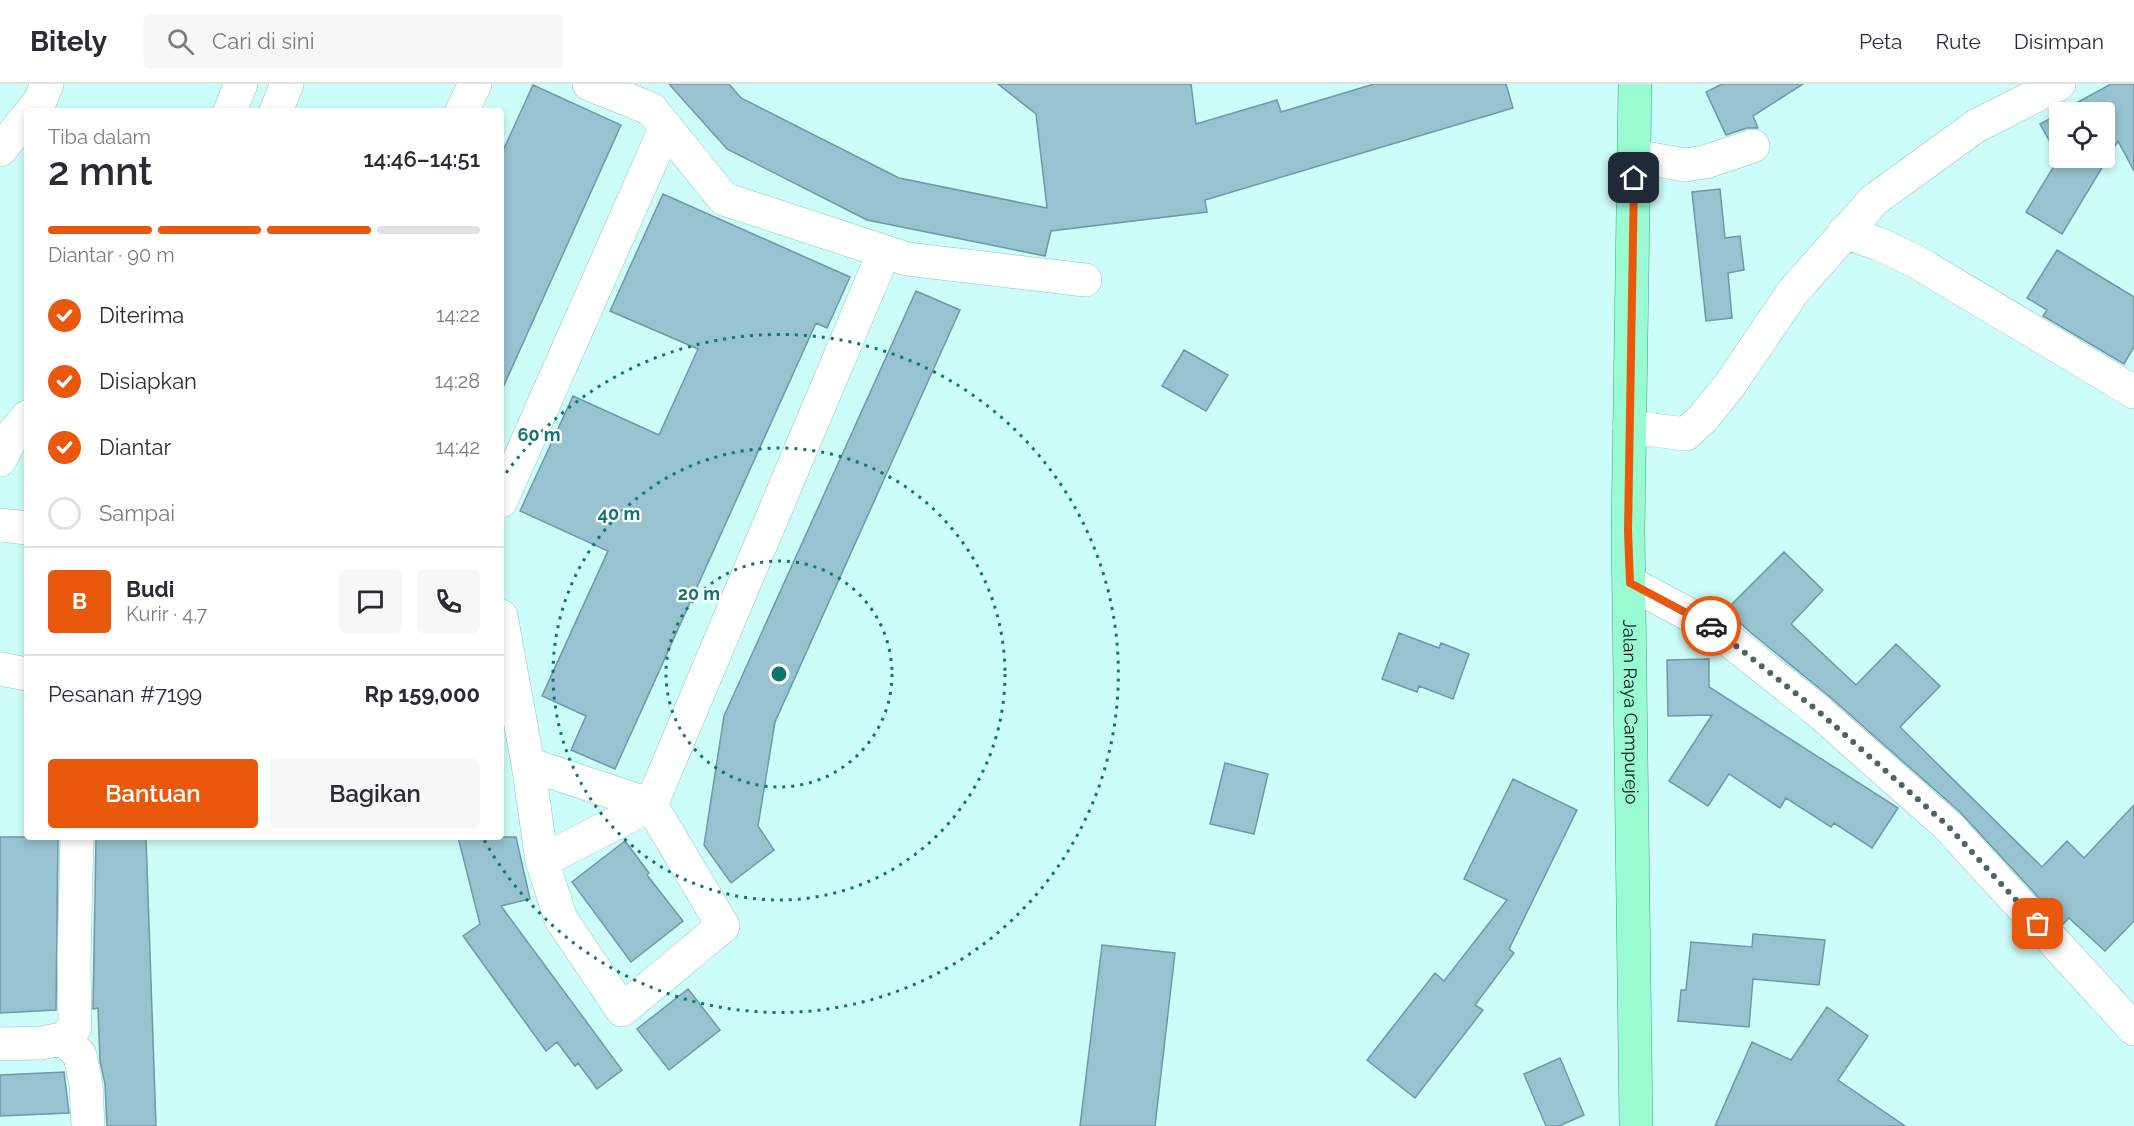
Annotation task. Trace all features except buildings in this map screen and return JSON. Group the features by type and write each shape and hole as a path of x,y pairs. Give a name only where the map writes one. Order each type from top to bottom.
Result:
{"main road":[{"name":"Jalan Raya Campurejo","path":"1635,84 1628,531 1636,1126"}],"street":[{"path":"34,108 47,84"},
{"path":"231,108 241,84"},
{"path":"277,108 286,84"},
{"path":"463,108 475,84"},
{"path":"589,84 651,109 724,199 907,259 1085,280"},
{"path":"1629,427 1686,434 1703,418 1729,386 1793,292 1874,200 1976,126 2059,84"},
{"path":"0,150 24,121"},
{"path":"504,494 666,127"},
{"path":"1634,156 1685,165 1705,162 1753,146"},
{"path":"1845,232 1879,244 1915,261 2134,392"},
{"path":"543,861 651,805 884,252"},
{"path":"0,460 13,434 24,421"},
{"path":"0,525 24,528"},
{"path":"1630,583 1714,628 1818,711 1948,826 2134,1029"},
{"path":"504,632 543,861 561,920 622,1010 723,926 651,805 528,764"},
{"path":"0,669 24,673"},
{"path":"0,1044 40,1043 63,1039 75,1027 77,840"},
{"path":"63,1039 80,1054 86,1084 88,1126"}],"way so far":[{"path":"1711,626 1818,711 1948,826 2038,924"}],"route":[{"path":"1634,178 1628,531 1630,583 1711,626"}]}
